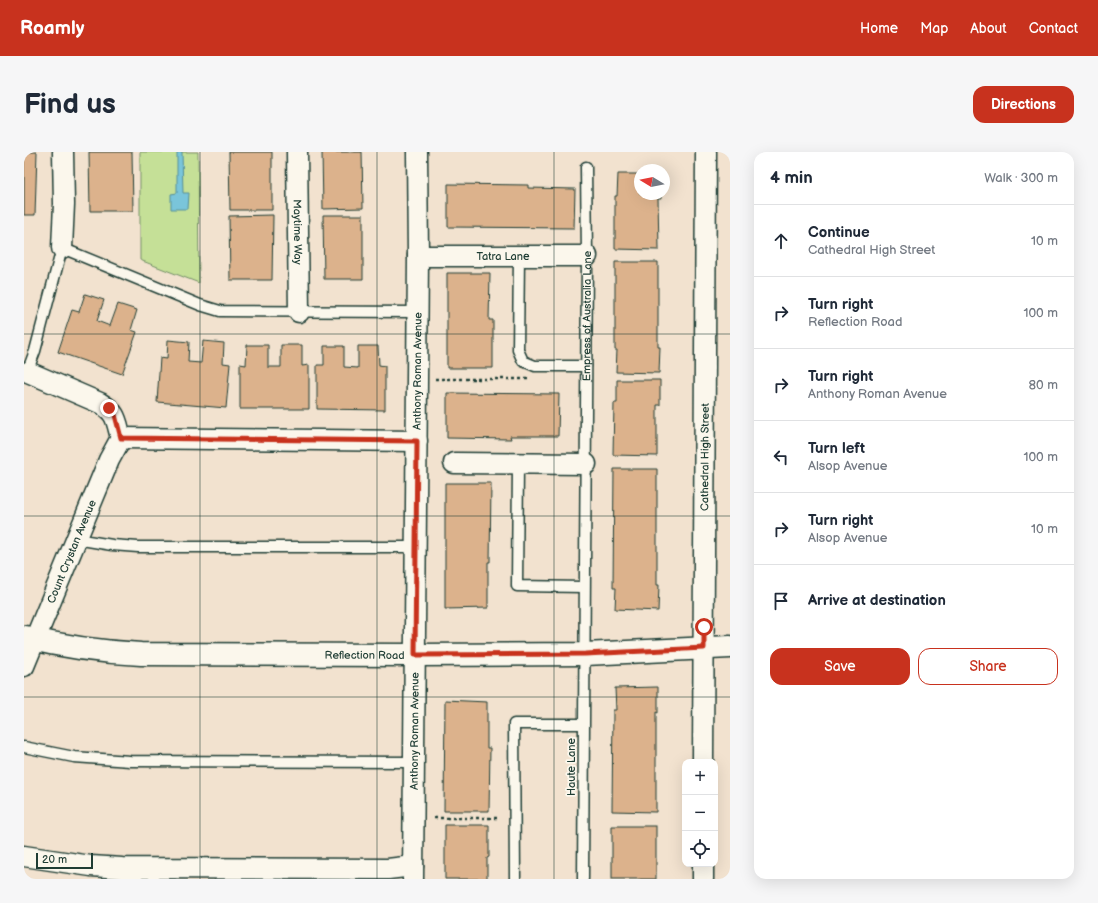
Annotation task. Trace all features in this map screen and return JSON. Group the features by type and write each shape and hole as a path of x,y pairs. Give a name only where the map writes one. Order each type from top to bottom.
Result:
{"street":[{"path":"62,248 64,152"},
{"name":"Maytime Way","path":"297,152 299,312"},
{"name":"Anthony Roman Avenue","path":"413,872 418,312 417,152"},
{"name":"Cathedral High Street","path":"703,759 706,152"},
{"name":"Tatra Lane","path":"418,256 587,256"},
{"path":"26,376 100,403 109,408 115,415 121,438 417,441"},
{"name":"Count Crystan Avenue","path":"24,666 30,638 76,539 109,460 121,438"},
{"path":"454,463 586,464"},
{"name":"Reflection Road","path":"30,638 73,648 122,653 415,655 585,654 730,647"},
{"path":"24,856 91,866 122,868 388,869 413,872"},
{"path":"703,867 703,879"}],"lane":[{"name":"Empress of Australia Lane","path":"585,654 586,167"},
{"path":"26,376 36,351 62,248 200,305 220,310 299,312 418,312"},
{"path":"519,256 518,350 523,361 535,366 586,366"},
{"path":"518,464 517,586 584,586"},
{"path":"76,539 112,545 138,547 416,547"},
{"name":"Haute Lane","path":"583,879 583,724 585,654"},
{"path":"515,879 514,724 583,724"},
{"path":"24,747 74,756 130,761 415,762"}],"path":[{"path":"435,379 534,380"},
{"path":"434,818 500,818"}],"green space":[{"path":"140,152 198,152 199,283 140,260"}],"water":[{"path":"177,152 182,152 183,193 189,193 188,209 171,209 171,194 177,193"}],"building":[{"path":"24,152 37,152 35,215 24,215"},
{"path":"89,152 132,152 133,211 90,211"},
{"path":"229,152 272,152 272,210 230,210"},
{"path":"322,152 362,152 363,208 323,209"},
{"path":"618,174 634,174 634,200 658,200 659,250 615,249 615,196 617,196"},
{"path":"448,184 528,185 528,188 575,189 574,228 448,227"},
{"path":"273,215 272,280 230,280 229,216"},
{"path":"323,215 363,215 363,279 324,279"},
{"path":"615,262 658,262 658,347 660,347 659,373 616,372"},
{"path":"447,273 490,273 489,320 493,320 493,368 447,368"},
{"path":"85,294 104,300 97,321 110,326 118,304 137,310 131,330 137,332 122,374 58,352 72,310 79,312"},
{"path":"168,340 189,342 188,362 201,363 203,341 224,343 223,363 230,364 226,408 157,402 160,358 167,359"},
{"path":"247,345 268,345 268,367 281,367 281,345 302,345 302,366 309,365 309,409 240,409 240,364 246,365"},
{"path":"324,346 344,346 344,367 358,368 358,346 378,346 379,365 385,366 385,410 317,409 317,365 324,365"},
{"path":"617,380 660,380 660,405 657,405 657,456 613,455 614,403 617,403"},
{"path":"447,393 559,394 558,436 510,436 511,439 447,438"},
{"path":"614,469 657,469 658,611 615,609 616,588 613,588"},
{"path":"445,483 491,483 488,608 445,609"},
{"path":"658,687 658,713 656,712 656,812 612,811 613,710 616,710 615,688"},
{"path":"445,700 487,702 487,748 490,748 489,811 444,811"},
{"path":"445,825 489,825 487,879 445,879"},
{"path":"612,826 656,826 656,879 612,879"}],"route":[{"path":"109,408 115,415 121,438 417,441 415,655 585,654 704,648 704,627"}]}
